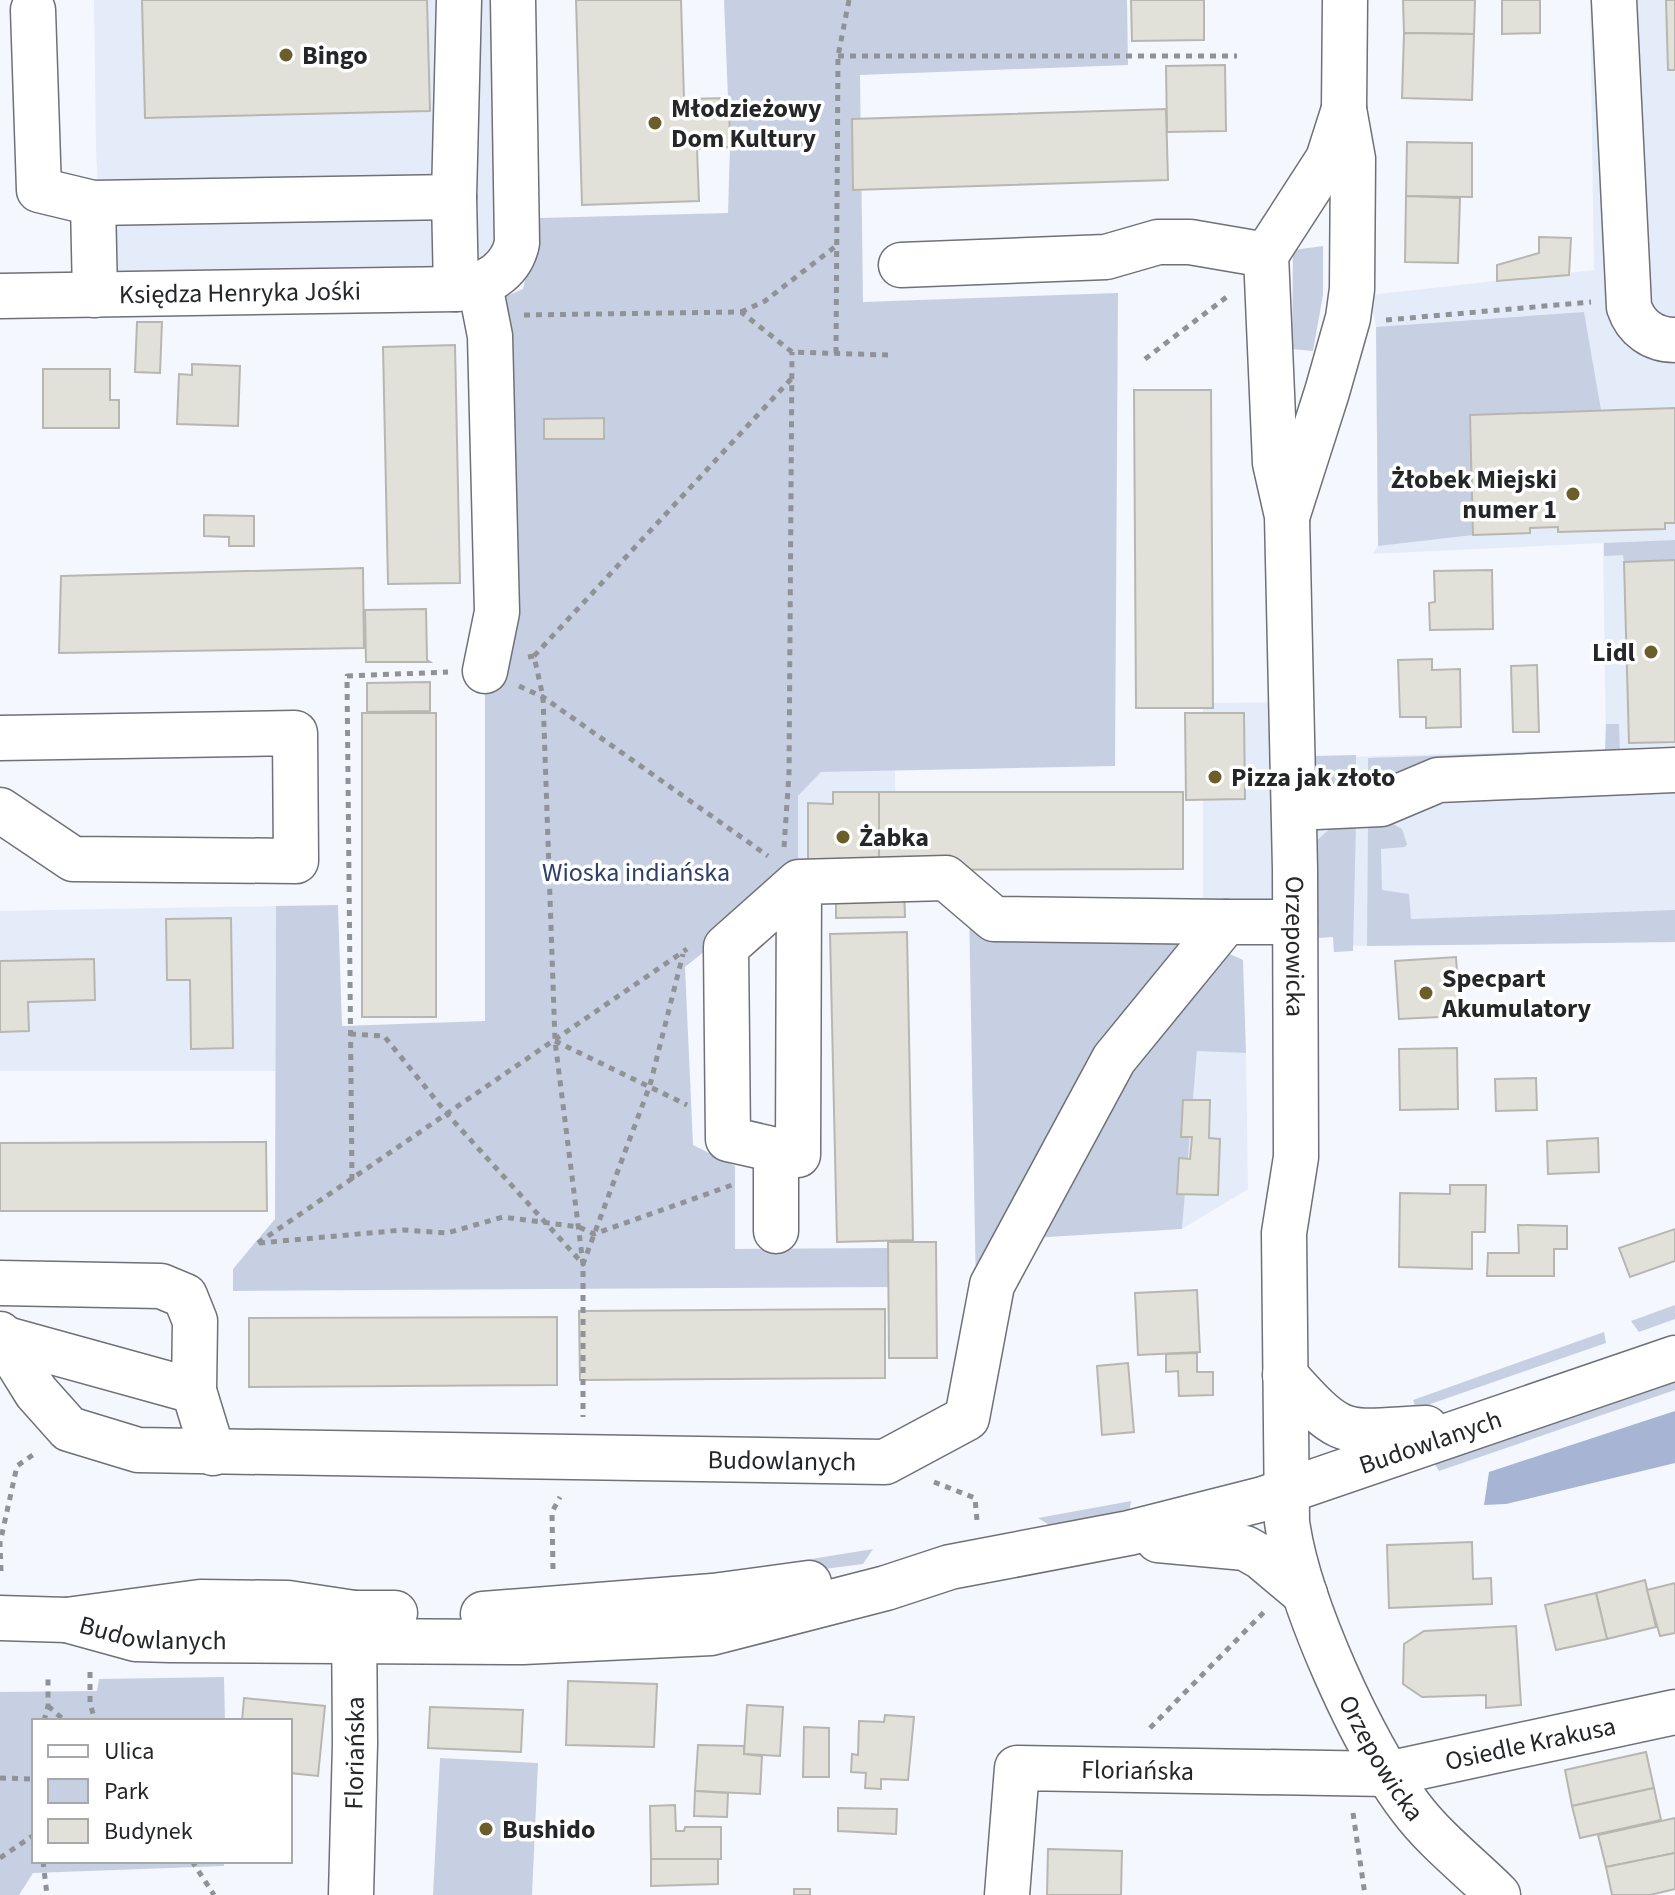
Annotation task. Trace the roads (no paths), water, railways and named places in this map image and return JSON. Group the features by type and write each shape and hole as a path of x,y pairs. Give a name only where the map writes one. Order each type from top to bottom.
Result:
{"street":[{"path":"459,0 454,197 474,296 497,612 485,671"},
{"path":"474,296 506,267 515,255 517,243 513,0"},
{"name":"Orzepowicka","path":"1287,516 1348,318 1353,159 1344,109 1345,0"},
{"path":"1614,0 1628,299 1632,315 1644,329 1658,338 1675,340"},
{"path":"30,7 39,190 93,203 454,197"},
{"name":"Orzepowicka","path":"1286,1601 1290,1541 1286,1491 1284,1233 1296,1157 1295,922 1287,516 1275,463 1273,413 1276,237 1328,159 1344,109"},
{"path":"93,203 95,295"},
{"path":"901,265 1106,257 1158,242 1276,237 1325,222 1352,239"},
{"name":"Księdza Henryka Jośki","path":"0,296 474,296"},
{"path":"1273,413 1320,415"},
{"path":"0,738 295,733 296,861 73,859 0,810"},
{"path":"1294,808 1381,804 1438,780 1675,770"},
{"path":"791,874 798,1155 728,1139 726,947 791,874 946,878 994,919 1295,922"},
{"name":"Budowlanych","path":"1,1336 36,1392 69,1429 138,1450 885,1462 967,1418 992,1285 1114,1059 1226,922"},
{"path":"776,1150 776,1231"},
{"path":"0,1283 161,1286 185,1296 195,1321 194,1391 213,1453"},
{"path":"1,1336 194,1391"},
{"name":"Budowlanych","path":"0,1618 67,1620 200,1602 288,1603 354,1627 741,1592 882,1570 950,1567 1108,1538 1286,1491 1675,1358"},
{"path":"1285,1375 1324,1418 1347,1430 1481,1425"},
{"name":"Orzepowicka","path":"1108,1538 1219,1543 1245,1548 1261,1557 1361,1724 1367,1773 1413,1811 1498,1895"},
{"name":"Floriańska","path":"351,1895 354,1627"},
{"name":"Osiedle Krakusa","path":"1367,1773 1675,1712"},
{"name":"Floriańska","path":"1007,1895 1017,1768 1367,1773"}],"place":[{"name":"Bingo","path":"286,55"},
{"name":"Młodzieżowy Dom Kultury","path":"655,123"},
{"name":"Żłobek Miejski numer 1","path":"1573,494"},
{"name":"Lidl","path":"1651,652"},
{"name":"Pizza jak złoto","path":"1215,777"},
{"name":"Żabka","path":"843,837"},
{"name":"Specpart Akumulatory","path":"1426,993"},
{"name":"Bushido","path":"486,1829"}],"park label":[{"name":"Wioska indiańska","path":"636,872"}]}
